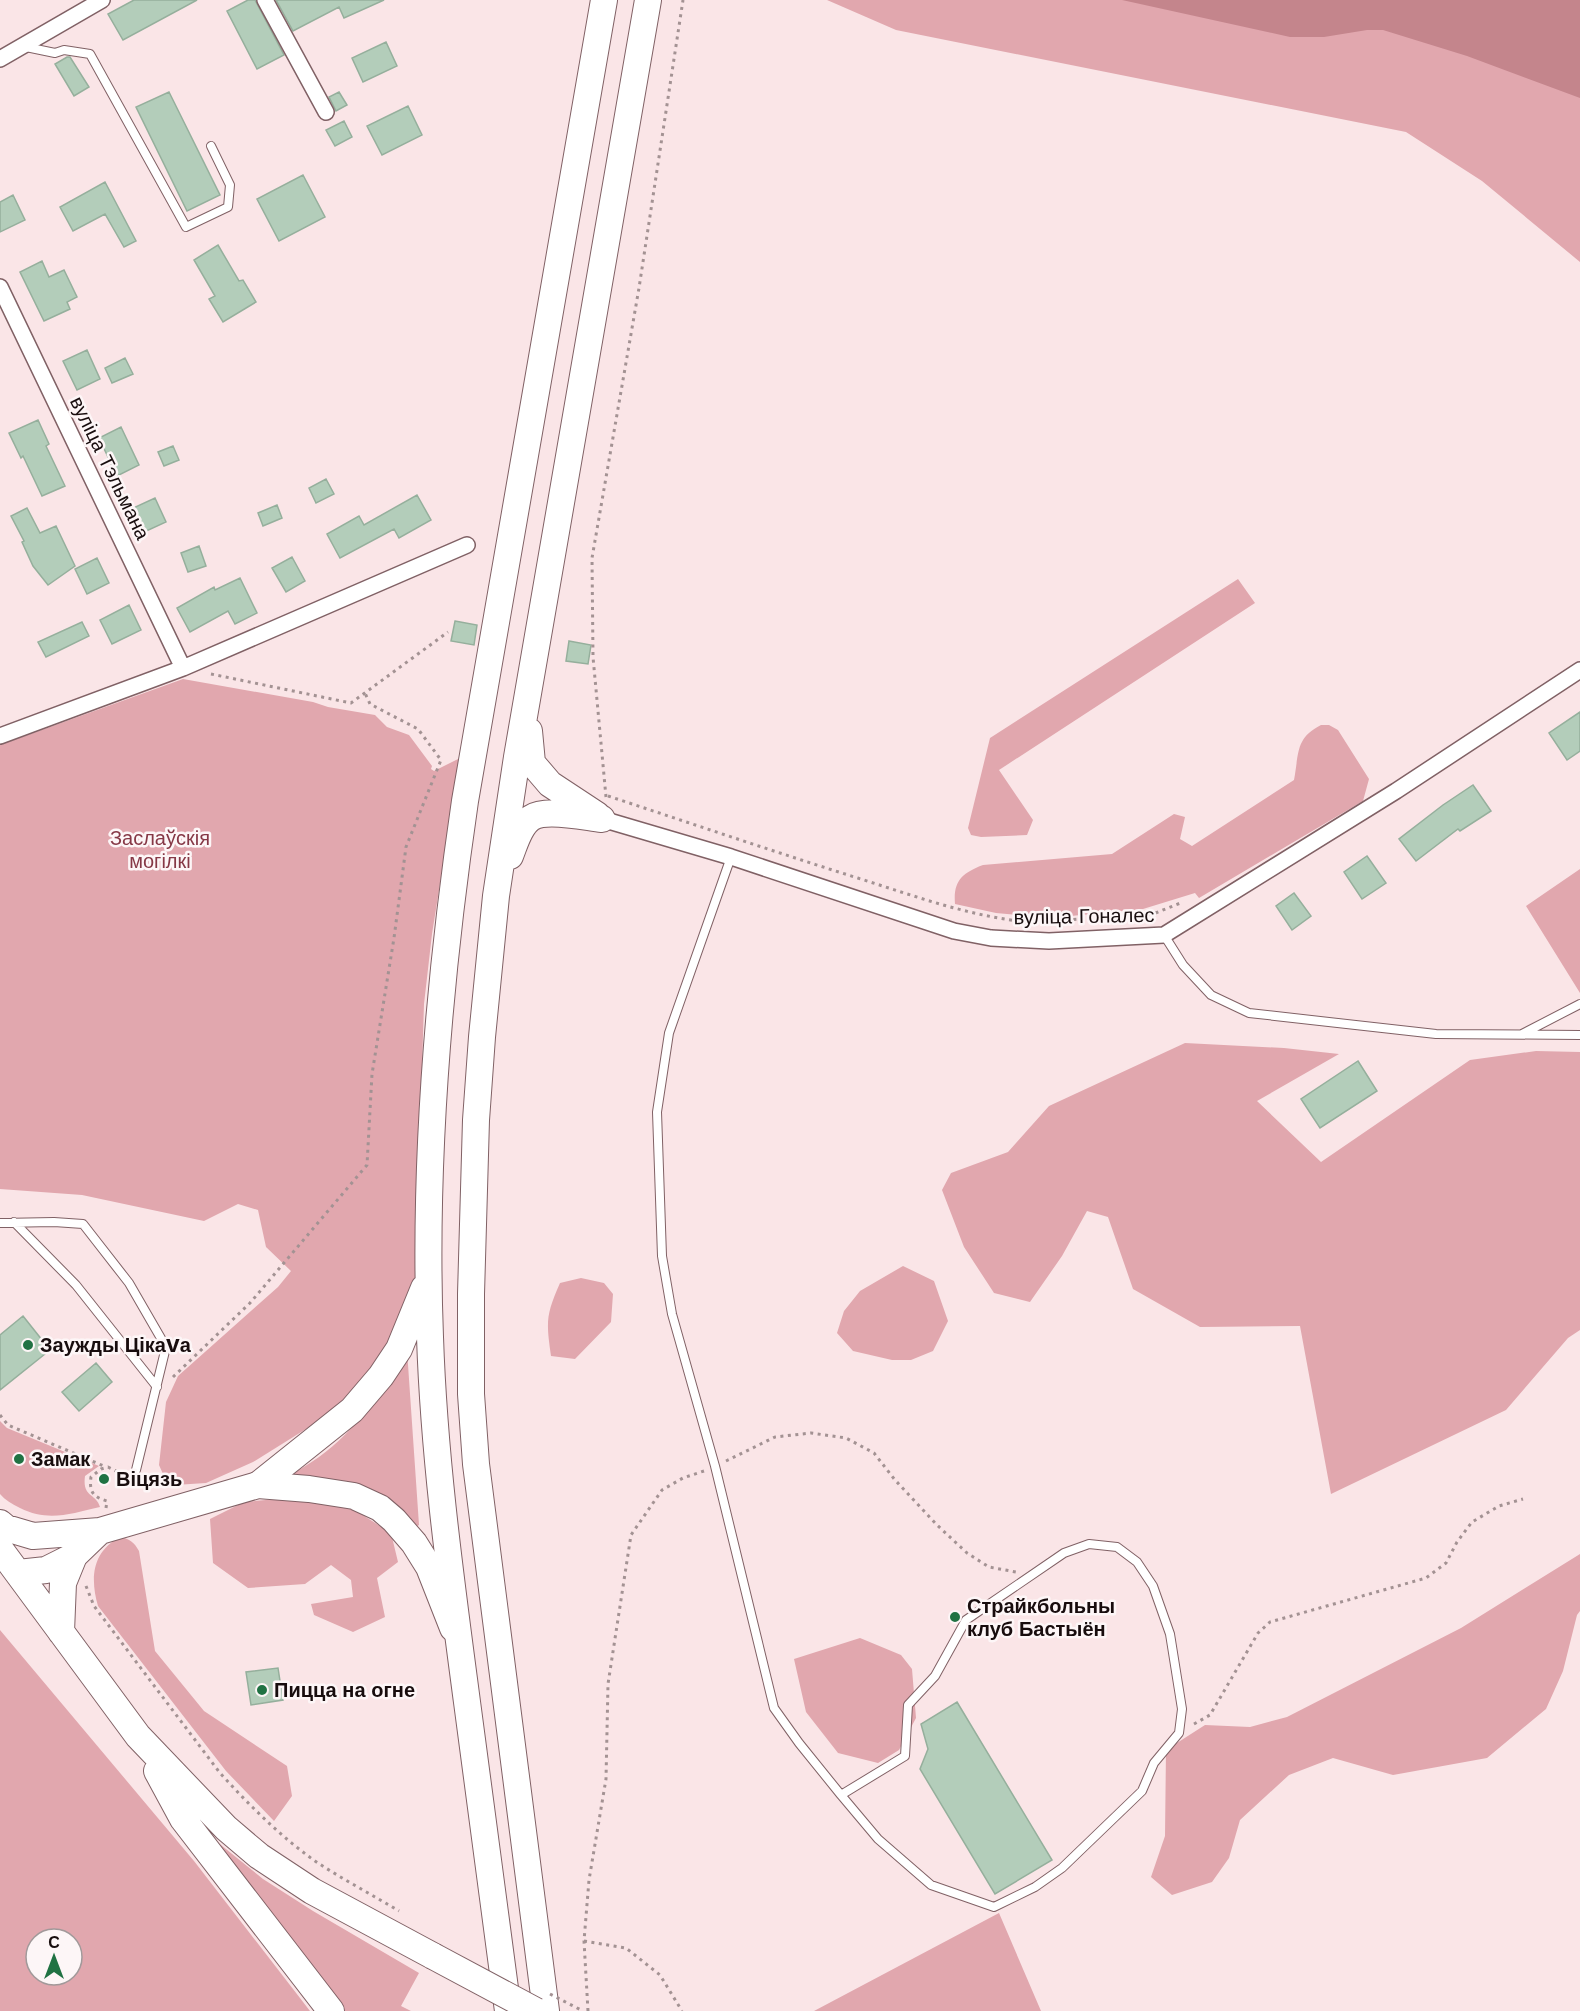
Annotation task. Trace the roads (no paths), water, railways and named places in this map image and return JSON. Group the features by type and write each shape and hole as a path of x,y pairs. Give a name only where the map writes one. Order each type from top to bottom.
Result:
{"main road":[{"path":"508,2011 439,1470 430,1338 429,1270 436,1035 448,911 465,801 604,0"},
{"path":"546,2011 485,1542 471,1394 471,1294 476,1120 496,896 517,757 648,0"},
{"path":"527,704 532,763 550,784 602,819"},
{"path":"496,896 518,835 531,818 547,813 602,819"},
{"path":"258,1485 351,1410 381,1376 399,1349 421,1299 429,1270"},
{"path":"0,1523 6,1528 33,1536 100,1531 258,1485 309,1489 354,1496 380,1508 414,1543 429,1567 460,1645"},
{"path":"18,1573 46,1570 74,1556 100,1531"},
{"path":"18,1573 24,1551 33,1536"},
{"path":"0,1549 138,1736 226,1828 259,1856 312,1891 536,2011"},
{"path":"61,1632 63,1583 74,1556"},
{"path":"138,1736 183,1819 331,2011"}],"street":[{"path":"0,59 102,0"},
{"path":"265,0 327,112"},
{"name":"вуліца Тэльмана","path":"0,287 183,668"},
{"path":"0,736 183,668 466,544"},
{"name":"вуліца Гоналес","path":"602,819 730,857 954,931 991,938 1048,942 1164,935 1395,791 1580,670"}],"lane":[{"path":"24,46 55,53 64,50 90,54 186,227 228,207 230,185 211,146"},
{"path":"730,857 669,1033 657,1112 662,1256 672,1314 715,1466 774,1708 799,1743 841,1795 878,1839 931,1885 994,1907 1035,1887 1062,1868 1142,1791 1154,1763 1179,1733 1182,1709 1170,1634 1153,1586 1137,1562 1117,1547 1089,1544 1064,1553 966,1620 935,1676 908,1705 905,1756 841,1795"},
{"path":"1164,935 1184,965 1211,995 1249,1013 1436,1034 1580,1035"},
{"path":"1520,1035 1580,1004"},
{"path":"14,1222 76,1285 157,1387"},
{"path":"0,1223 83,1224 129,1283 166,1347 136,1470"}],"place":[{"name":"Заужды ЦікаVа","path":"28,1345"},
{"name":"Замак","path":"19,1459"},
{"name":"Віцязь","path":"104,1479"},
{"name":"Страйкбольны клуб Бастыён","path":"955,1617"},
{"name":"Пицца на огне","path":"262,1690"}],"park label":[{"name":"Заслаўскія могілкі","path":"160,850"}]}
